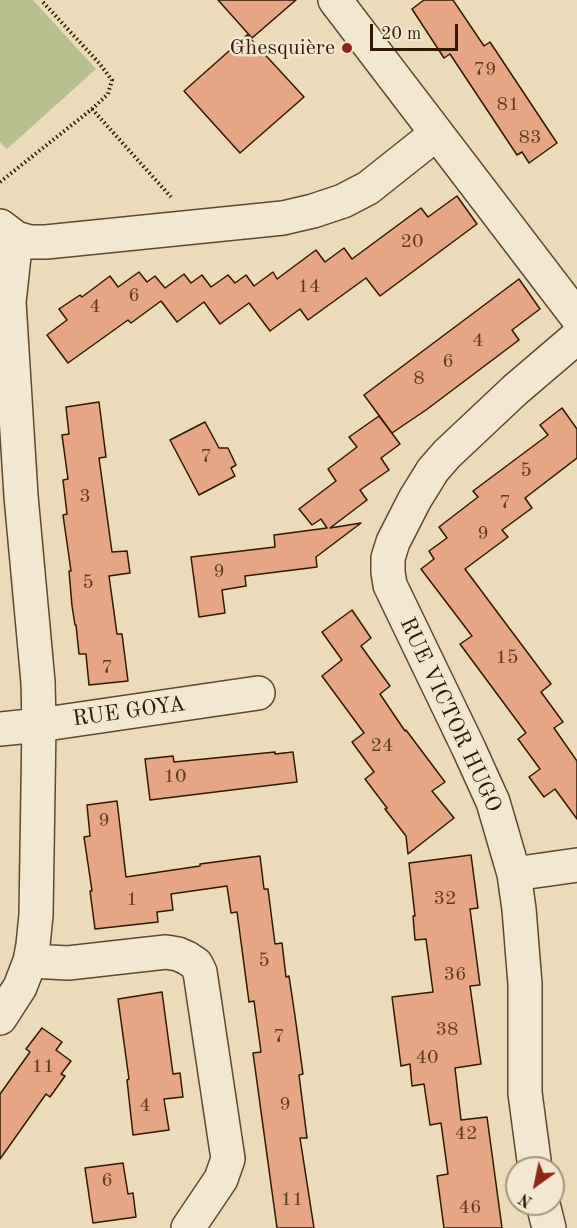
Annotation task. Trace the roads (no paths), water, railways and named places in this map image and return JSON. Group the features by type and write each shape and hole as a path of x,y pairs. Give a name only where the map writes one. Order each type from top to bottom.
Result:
{"street":[{"path":"335,0 577,317"},
{"path":"0,1018 20,987 30,961 33,945 36,915 39,725 38,682 14,390 8,232 30,242 46,242 283,218 343,201 368,189 436,134"},
{"name":"RUE VICTOR HUGO","path":"533,1156 525,1093 525,984 514,874 493,802 390,585 388,558 393,542 433,470 515,390 577,337"},
{"name":"RUE GOYA","path":"0,729 258,693"},
{"path":"514,874 577,865"},
{"path":"30,961 68,963 166,952 187,958 196,964 201,972 228,1159 221,1179 188,1228"}],"place":[{"name":"Ghesquière","path":"347,48"}]}
